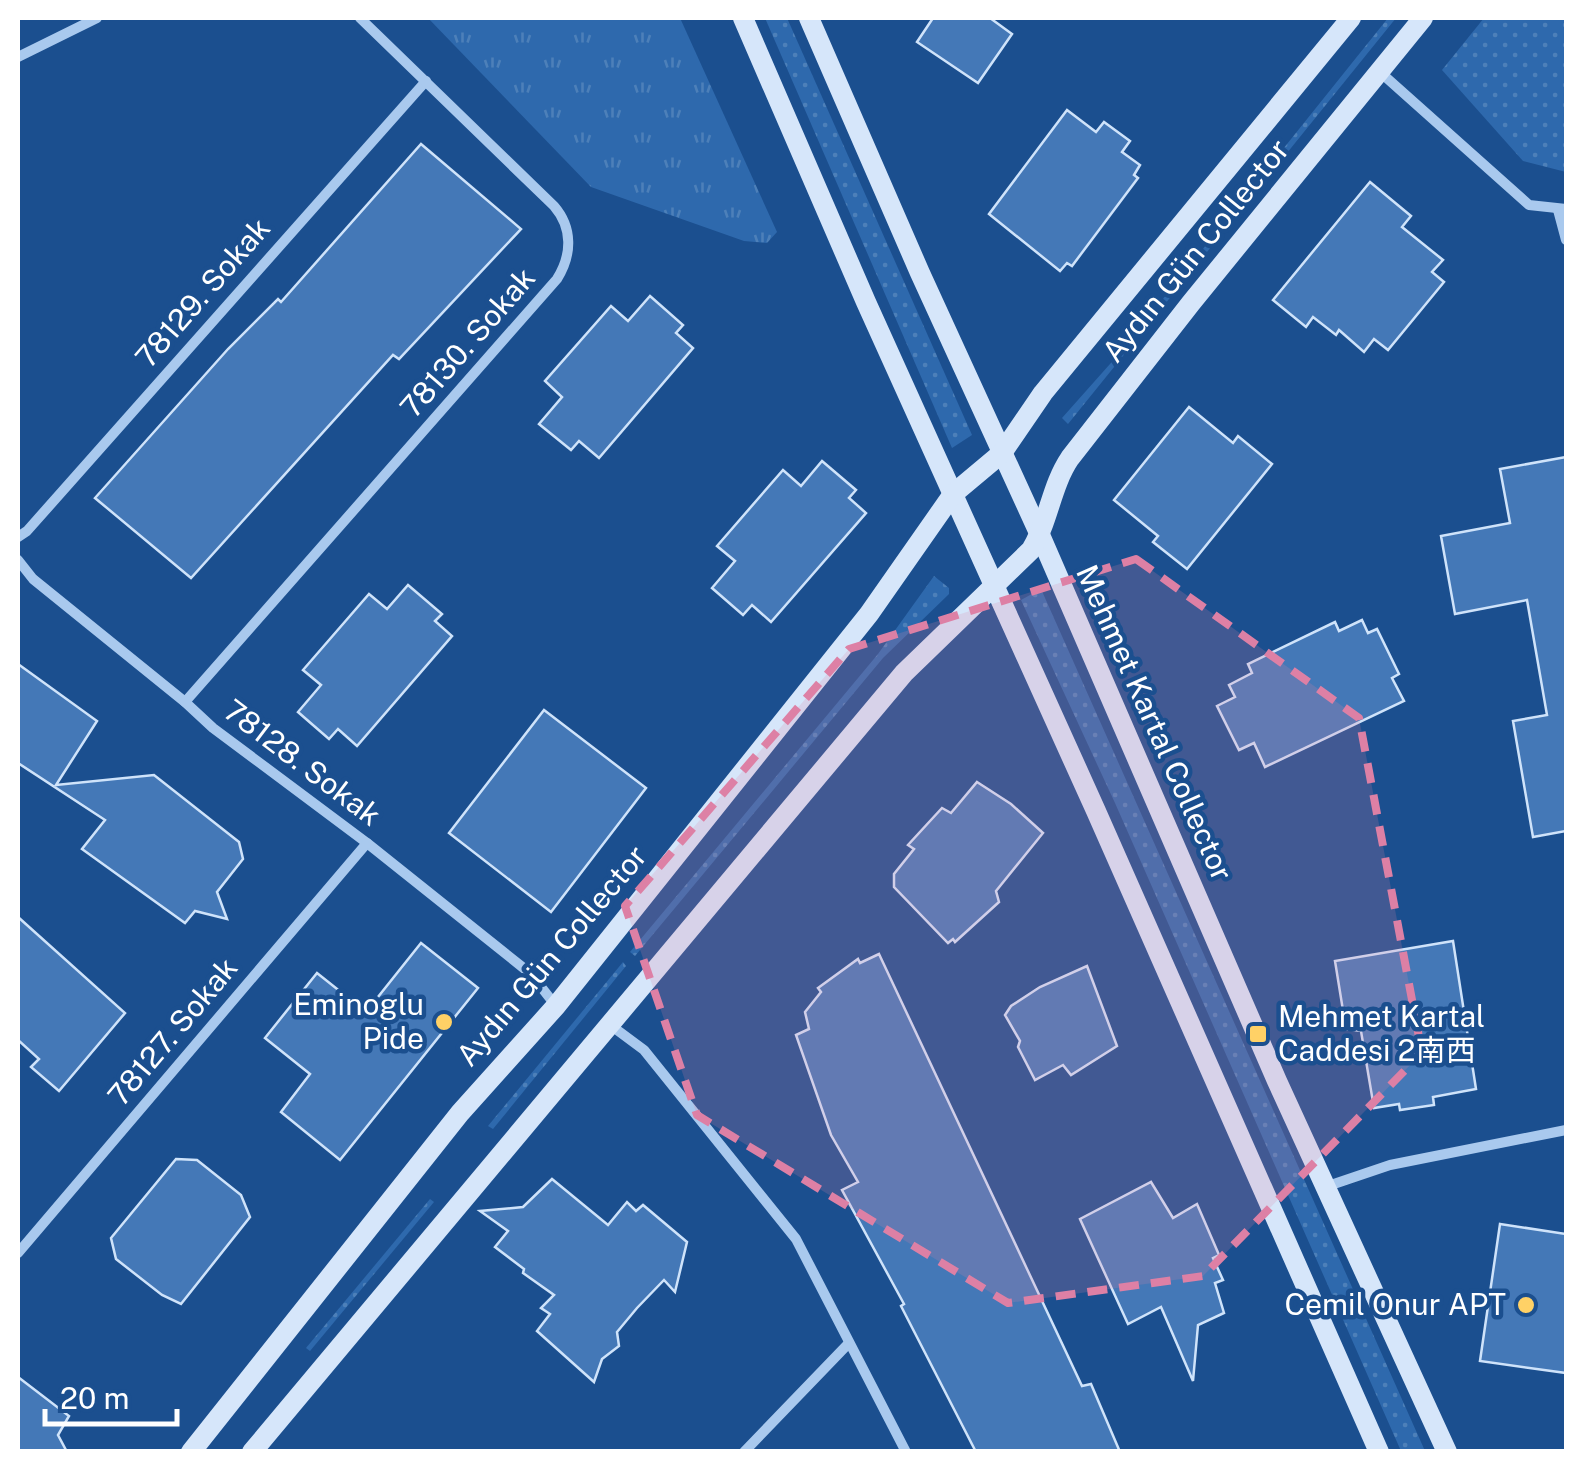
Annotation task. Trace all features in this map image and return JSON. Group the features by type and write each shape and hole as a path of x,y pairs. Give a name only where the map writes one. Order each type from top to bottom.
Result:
{"main road":[{"path":"743,18 858,285 1379,1452"},
{"name":"Mehmet Kartal Collector","path":"809,18 1325,1187 1447,1452"},
{"name":"Aydın Gün Collector","path":"190,1452 460,1114 556,1006 870,614 953,494 1002,453 1043,393 1351,18"},
{"name":"Aydın Gün Collector","path":"1040,535 1070,458 1423,18"},
{"path":"252,1452 904,673 1030,550 1040,535"}],"street":[{"path":"18,57 98,18"},
{"name":"78130. Sokak","path":"185,702 565,267 569,240 562,214 360,18"},
{"path":"1380,72 1529,205 1562,209 1566,240"},
{"name":"78129. Sokak","path":"18,537 426,81"},
{"name":"78128. Sokak","path":"18,560 33,579 213,728 367,843 531,974 556,1006"},
{"name":"78127. Sokak","path":"18,1253 367,843"},
{"path":"608,1023 644,1050 796,1239 906,1452"},
{"path":"1325,1187 1390,1164 1566,1130"},
{"path":"744,1452 849,1343"}],"highlighted area":[{"path":"1136,559 1359,718 1422,1053 1203,1276 1008,1303 697,1115 625,906 849,649"}],"green space":[{"path":"428,18 680,18 777,232 767,243 744,241 591,187"},
{"path":"765,18 787,18 972,435 952,448"},
{"path":"1388,18 1396,18 1068,424 1062,418 1118,355"},
{"path":"1484,18 1566,18 1566,172 1523,161 1442,70"},
{"path":"934,576 949,588 949,594 883,658 635,956 630,952 878,654"},
{"path":"1041,589 1425,1451 1401,1451 1115,803 1021,600"},
{"path":"623,962 626,966 493,1129 488,1126"},
{"path":"430,1199 434,1202 310,1351 306,1348"}],"building":[{"path":"933,18 990,18 1012,34 978,83 917,42"},
{"path":"1067,110 1096,132 1104,122 1130,141 1122,152 1140,165 1134,175 1138,178 1072,266 1067,263 1060,271 989,214"},
{"path":"421,144 521,229 399,359 393,355 191,578 95,498 228,349 278,299 281,302"},
{"path":"1370,182 1411,216 1402,227 1443,260 1432,272 1444,282 1388,350 1374,339 1364,352 1339,330 1336,335 1313,317 1306,327 1273,300"},
{"path":"650,296 683,325 676,333 693,348 599,458 579,441 571,450 539,424 562,397 545,381 611,306 628,321"},
{"path":"1189,407 1233,443 1238,436 1272,464 1187,569 1153,542 1158,536 1114,500"},
{"path":"1566,457 1566,831 1533,837 1513,721 1547,715 1527,600 1455,614 1441,536 1510,523 1500,469"},
{"path":"822,461 856,490 849,498 866,513 771,622 752,605 743,615 712,588 735,561 717,546 783,470 801,486"},
{"path":"408,585 442,614 435,621 452,636 357,746 338,729 329,739 298,712 321,685 303,670 369,594 387,609"},
{"path":"1362,620 1368,633 1377,629 1399,674 1392,678 1404,701 1265,767 1254,743 1239,750 1217,706 1235,697 1229,685 1252,673 1248,664 1335,622 1339,631"},
{"path":"18,664 97,721 56,785 154,775 239,842 243,859 217,892 227,919 195,911 185,923 82,849 105,820 18,763"},
{"path":"544,710 646,788 551,912 449,833"},
{"path":"977,782 1011,804 1043,833 996,891 999,902 955,942 953,939 948,943 894,887 894,874 914,849 908,845 942,808 951,813"},
{"path":"18,917 125,1013 59,1091 31,1067 39,1059 18,1040"},
{"path":"1453,941 1476,1089 1433,1097 1434,1105 1400,1110 1399,1104 1374,1108 1361,1031 1346,1029 1335,961"},
{"path":"421,943 478,988 340,1160 281,1112 310,1074 265,1038 317,973 366,1012"},
{"path":"879,954 1082,1386 1091,1384 1120,1452 976,1452 901,1306 904,1304 842,1190 858,1182 831,1135 796,1035 809,1029 805,1012 821,992 818,988 858,959 860,963"},
{"path":"1087,966 1117,1046 1071,1075 1063,1065 1035,1080 1005,1015 1011,1006 1040,987"},
{"path":"176,1159 197,1160 241,1195 250,1217 181,1304 162,1295 116,1259 111,1238"},
{"path":"552,1179 608,1225 627,1202 636,1211 643,1205 687,1242 675,1292 664,1280 637,1308 617,1332 619,1346 602,1359 594,1382 537,1331 550,1314 541,1308 554,1295 495,1247 508,1231 480,1211 523,1207"},
{"path":"1151,1182 1173,1218 1197,1204 1219,1255 1213,1258 1223,1280 1215,1283 1224,1313 1198,1325 1193,1381 1161,1307 1128,1324 1080,1219"},
{"name":"Cemil Onur APT","path":"1500,1224 1566,1234 1566,1373 1480,1361"},
{"path":"18,1377 69,1416 58,1435 67,1452 18,1452"}],"place":[{"name":"Eminoglu Pide","path":"444,1022"},
{"name":"Mehmet Kartal Caddesi 2南西","path":"1258,1034"},
{"name":"Cemil Onur APT","path":"1526,1305"}]}
